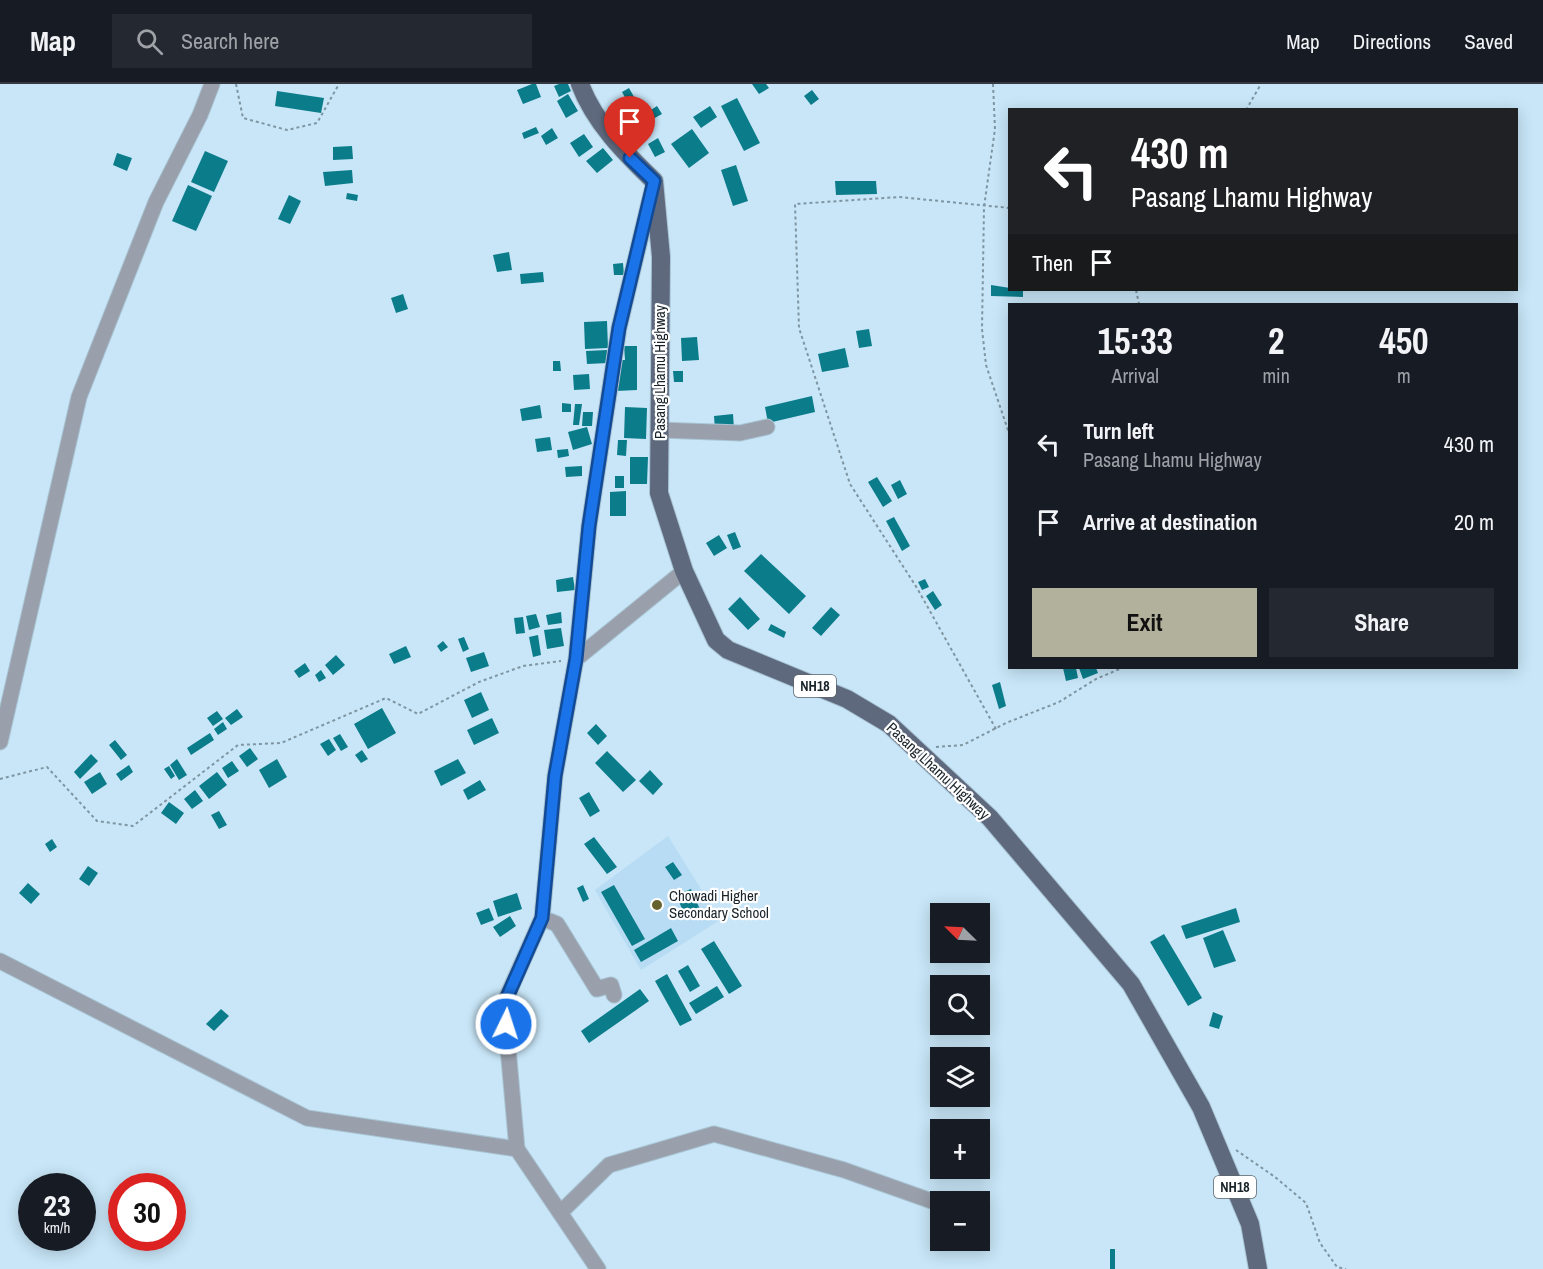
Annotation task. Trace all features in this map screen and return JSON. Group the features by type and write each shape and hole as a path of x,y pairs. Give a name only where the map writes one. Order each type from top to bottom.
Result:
{"main road":[{"path":"580,84 584,96 618,146 654,181"},
{"name":"Pasang Lhamu Highway","path":"654,181 661,257 659,493 684,572 716,640 728,650 847,699 889,724 990,818 1131,984 1201,1107 1250,1224 1258,1269"}],"street":[{"path":"0,742 79,398 156,202 200,115 212,84"},
{"path":"598,1269 517,1149 504,1004 542,918 555,776 576,659 589,526 619,328 654,181"},
{"path":"660,430 740,433 767,427"},
{"path":"576,659 684,572"},
{"path":"542,918 557,924 597,988 611,985 614,995"},
{"path":"0,961 307,1118 517,1149"},
{"path":"560,1213 609,1165 714,1134 844,1170 930,1200"}],"path":[{"path":"236,84 243,118 287,130 318,123 339,84"},
{"path":"993,84 995,129 984,207 982,329 986,365 1008,430"},
{"path":"1247,108 1261,84"},
{"path":"996,729 917,588 850,484 799,328 795,204 899,198 1008,208"},
{"path":"0,779 47,767 97,822 133,826 238,745 281,743 386,698 418,714 479,682 523,666 576,659"},
{"path":"920,754 941,746 963,745 1059,702 1096,679 1120,669"},
{"path":"1232,1144 1237,1152 1275,1177 1306,1203 1320,1243 1337,1267 1346,1269"}],"shaded area":[{"name":"Chowadi Higher Secondary School","path":"668,836 720,920 641,970 595,890"}],"building":[{"path":"536,84 541,97 523,104 517,90"},
{"path":"568,84 571,91 559,97 554,86"},
{"path":"752,84 766,84 769,88 759,94"},
{"path":"629,88 638,104 631,108 622,92"},
{"path":"812,90 819,99 811,105 804,96"},
{"path":"277,91 324,98 321,113 275,106"},
{"path":"568,94 578,111 566,118 557,101"},
{"path":"737,98 760,143 744,151 721,106"},
{"path":"657,106 662,114 653,119 648,112"},
{"path":"710,106 717,117 701,128 693,117"},
{"path":"536,127 539,133 524,139 522,133"},
{"path":"552,128 558,138 546,145 541,136"},
{"path":"692,129 709,153 689,168 671,144"},
{"path":"584,134 593,147 579,157 570,143"},
{"path":"658,138 665,152 655,157 648,144"},
{"path":"352,146 353,159 333,160 333,147"},
{"path":"603,148 613,160 597,173 586,161"},
{"path":"205,151 228,161 214,192 191,182"},
{"path":"117,153 132,158 127,171 113,165"},
{"path":"736,165 748,201 733,206 721,170"},
{"path":"352,170 353,183 325,186 323,172"},
{"path":"835,181 876,181 877,194 836,195"},
{"path":"188,185 212,196 196,231 172,221"},
{"path":"347,193 358,195 357,201 346,199"},
{"path":"289,195 301,201 290,224 278,219"},
{"path":"509,252 512,270 497,272 493,255"},
{"path":"623,263 624,275 614,275 613,264"},
{"path":"543,272 544,282 521,284 520,274"},
{"path":"991,285 1008,288 1008,291 1023,291 1023,297 991,296"},
{"path":"403,294 408,309 396,313 391,298"},
{"path":"607,321 608,348 585,349 584,322"},
{"path":"869,329 872,346 859,348 856,331"},
{"path":"697,337 699,360 682,361 681,338"},
{"path":"624,346 637,346 637,390 616,391 615,360 625,360"},
{"path":"845,348 849,367 822,372 818,354"},
{"path":"607,350 608,363 587,364 586,351"},
{"path":"553,361 560,361 561,371 553,371"},
{"path":"673,371 683,371 683,382 674,382"},
{"path":"589,374 590,389 574,390 573,375"},
{"path":"812,396 815,412 768,423 765,407"},
{"path":"562,403 571,404 571,412 562,412"},
{"path":"575,404 582,404 579,425 573,425"},
{"path":"540,405 542,418 522,421 520,409"},
{"path":"625,407 647,408 646,439 624,438"},
{"path":"583,412 593,412 592,426 582,426"},
{"path":"733,414 734,429 715,430 714,416"},
{"path":"587,427 592,444 573,450 568,432"},
{"path":"550,437 552,450 537,452 535,439"},
{"path":"618,440 627,440 626,456 617,455"},
{"path":"568,449 569,456 558,458 557,450"},
{"path":"630,457 648,457 647,484 630,484"},
{"path":"582,466 582,476 566,477 565,467"},
{"path":"615,476 624,476 624,488 615,488"},
{"path":"877,477 892,501 883,507 868,482"},
{"path":"900,480 907,494 898,499 891,485"},
{"path":"626,491 626,516 610,516 610,492"},
{"path":"894,517 910,546 902,551 886,521"},
{"path":"735,532 741,547 733,550 727,535"},
{"path":"719,535 727,548 714,556 706,543"},
{"path":"761,554 806,596 789,614 744,571"},
{"path":"573,577 575,590 557,592 556,580"},
{"path":"925,579 929,587 922,590 918,582"},
{"path":"933,591 942,605 935,610 926,596"},
{"path":"740,597 760,619 748,630 728,609"},
{"path":"831,607 840,615 821,636 812,628"},
{"path":"561,612 562,623 548,625 546,615"},
{"path":"536,614 540,627 529,630 526,616"},
{"path":"523,617 525,633 516,634 514,618"},
{"path":"771,624 786,632 784,638 768,630"},
{"path":"561,628 564,646 547,649 544,630"},
{"path":"538,635 541,655 533,657 529,637"},
{"path":"464,637 469,649 463,652 458,639"},
{"path":"443,641 448,647 441,652 437,646"},
{"path":"406,646 411,657 394,664 389,654"},
{"path":"484,652 489,666 471,672 466,658"},
{"path":"336,655 345,665 333,675 325,665"},
{"path":"305,663 310,671 299,678 294,671"},
{"path":"1063,669 1076,669 1078,678 1066,681"},
{"path":"1079,669 1096,669 1098,673 1083,679"},
{"path":"321,670 326,678 319,682 315,675"},
{"path":"1000,682 1006,706 999,709 992,685"},
{"path":"481,692 489,710 472,718 464,700"},
{"path":"382,708 396,733 368,749 354,724"},
{"path":"237,709 243,717 231,725 225,718"},
{"path":"217,711 223,719 213,726 207,718"},
{"path":"492,718 499,733 474,745 467,730"},
{"path":"223,722 227,729 218,735 214,729"},
{"path":"596,724 607,736 598,745 587,733"},
{"path":"210,733 214,740 191,755 187,748"},
{"path":"340,734 348,747 341,751 333,738"},
{"path":"329,739 336,750 328,756 320,744"},
{"path":"115,740 127,755 121,760 109,745"},
{"path":"250,748 258,759 247,767 239,756"},
{"path":"362,750 368,759 361,763 355,755"},
{"path":"607,751 636,780 623,792 595,763"},
{"path":"91,754 98,761 80,779 74,772"},
{"path":"177,759 187,775 179,780 170,765"},
{"path":"277,759 287,777 269,788 259,770"},
{"path":"458,759 466,773 441,786 434,771"},
{"path":"232,761 239,771 228,778 222,768"},
{"path":"129,765 133,772 121,781 116,774"},
{"path":"169,766 175,776 171,779 164,769"},
{"path":"650,770 663,784 653,795 639,781"},
{"path":"100,772 107,784 92,794 84,782"},
{"path":"217,772 227,785 209,799 199,786"},
{"path":"480,780 486,790 468,800 463,790"},
{"path":"195,790 203,801 192,809 184,799"},
{"path":"589,792 600,811 590,817 579,798"},
{"path":"169,802 184,813 176,824 161,813"},
{"path":"219,811 227,825 219,829 211,815"},
{"path":"594,837 617,867 607,874 584,844"},
{"path":"52,839 57,847 50,852 45,844"},
{"path":"673,862 682,875 674,880 665,867"},
{"path":"88,866 98,873 89,886 79,879"},
{"path":"28,883 40,894 31,904 19,893"},
{"path":"583,885 589,899 583,902 577,888"},
{"path":"614,885 645,939 632,946 601,892"},
{"path":"691,889 702,914 687,920 676,895"},
{"path":"517,893 522,909 498,917 493,901"},
{"path":"489,908 494,920 481,925 476,913"},
{"path":"1236,908 1240,922 1186,939 1181,926"},
{"path":"510,916 516,926 500,937 493,927"},
{"path":"671,928 678,941 641,962 634,950"},
{"path":"1223,930 1236,961 1214,968 1203,938"},
{"path":"1164,934 1202,998 1188,1006 1150,942"},
{"path":"714,941 742,986 729,994 701,949"},
{"path":"688,965 700,986 690,992 678,971"},
{"path":"667,974 692,1020 680,1026 655,981"},
{"path":"717,986 724,997 696,1014 689,1003"},
{"path":"640,989 649,1001 589,1043 581,1031"},
{"path":"221,1009 229,1016 214,1031 206,1024"},
{"path":"1213,1012 1223,1016 1219,1029 1209,1026"},
{"path":"1110,1249 1115,1249 1115,1269 1110,1269"}],"place":[{"name":"Chowadi Higher Secondary School","path":"657,905"}],"route":[{"path":"506,1024 504,1004 542,918 555,776 576,659 589,526 619,328 654,181 630,158"}]}
